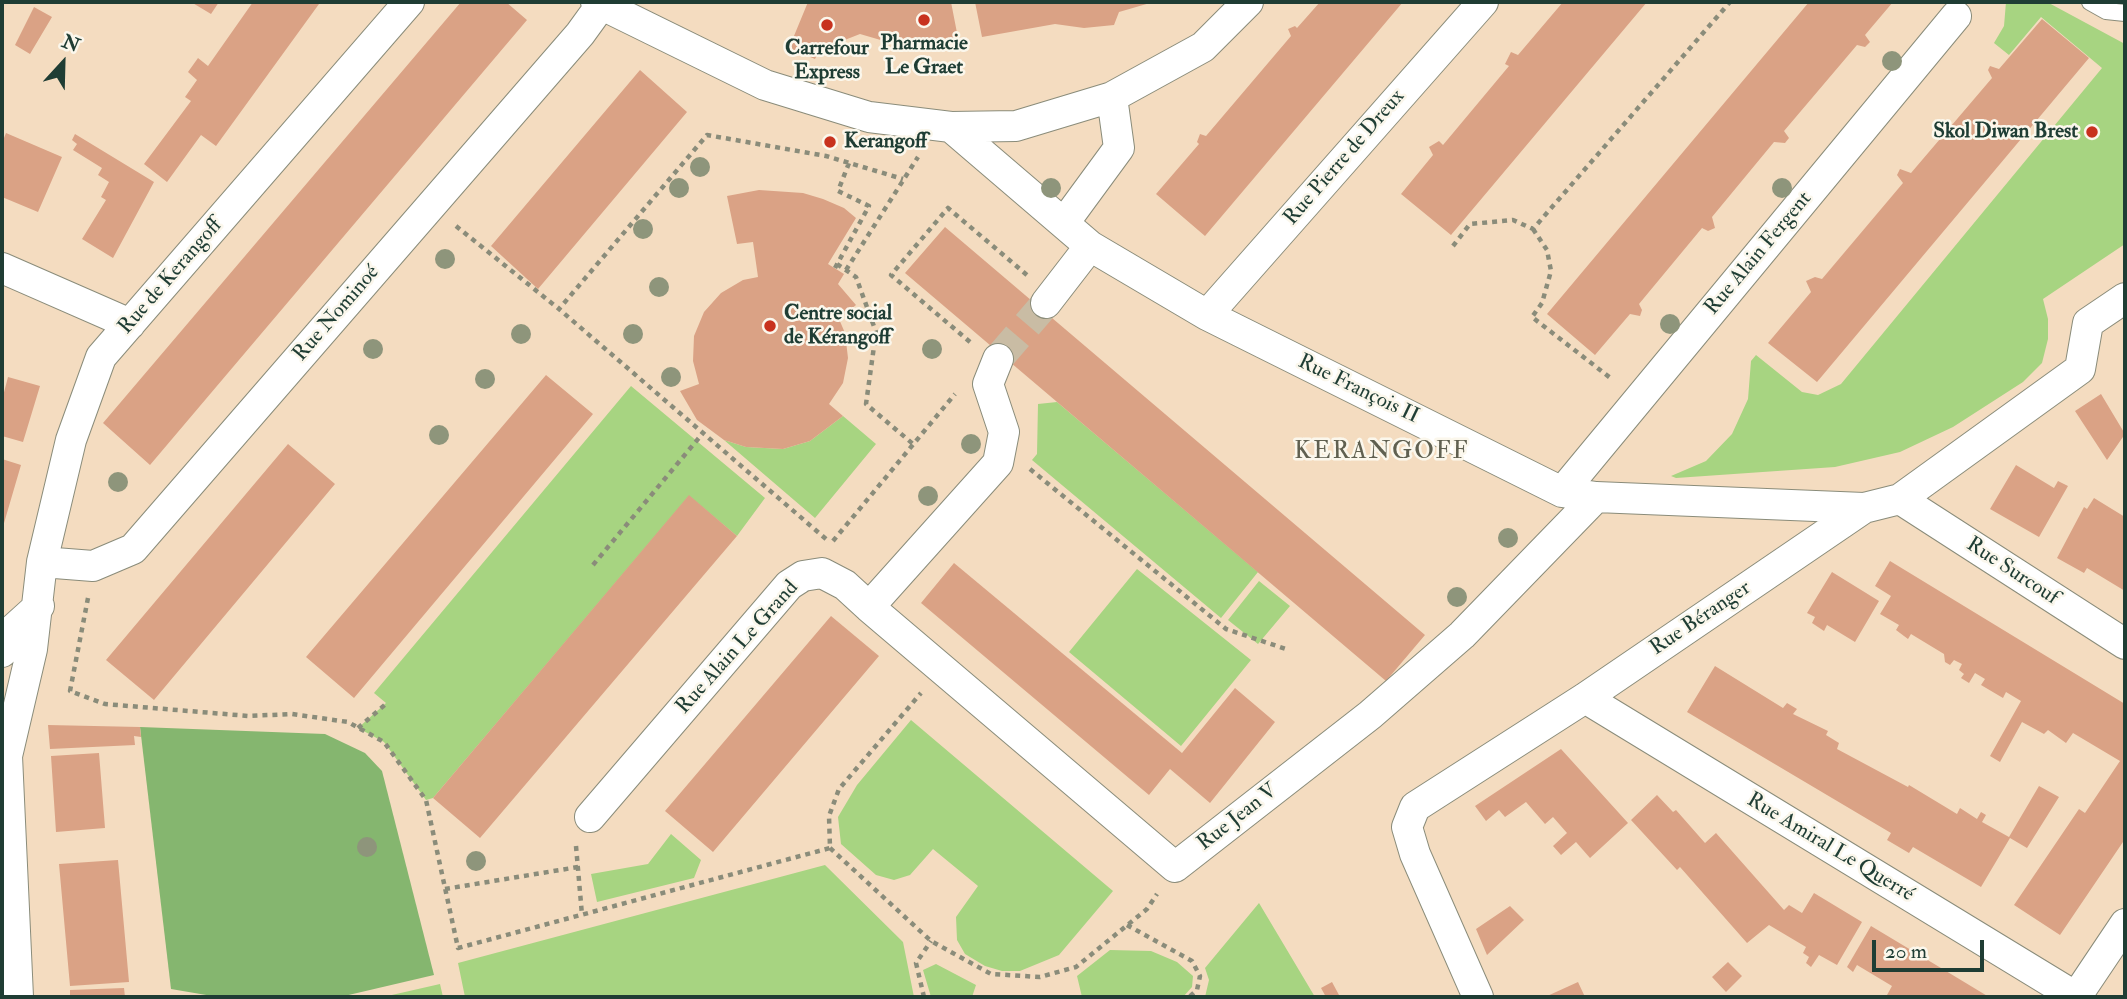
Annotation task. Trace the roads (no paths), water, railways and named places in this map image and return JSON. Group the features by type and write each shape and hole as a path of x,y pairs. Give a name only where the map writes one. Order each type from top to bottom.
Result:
{"street":[{"name":"Rue de Kerangoff","path":"18,997 7,756 32,649 42,562 71,440 102,357 409,2"},
{"path":"598,4 765,85 869,117 942,126 1016,126 1112,97 1203,47 1248,2"},
{"name":"Rue Pierre de Dreux","path":"1207,315 1483,2"},
{"name":"Rue Nominoé","path":"42,562 93,565 133,549 580,34 598,4"},
{"name":"Rue Alain Fergent","path":"1562,492 1956,16"},
{"path":"1063,223 1119,148 1112,97"},
{"name":"Rue François II","path":"942,126 1090,246 1207,315 1562,492 1596,497 1864,508"},
{"path":"1049,300 1090,246"},
{"path":"2,268 130,324"},
{"name":"Rue Béranger","path":"1478,997 1415,853 1407,827 1415,807 1585,698 1864,508 1900,499 2080,369 2088,323 2125,298"},
{"path":"869,607 998,463 1004,432 988,384 987,353"},
{"name":"Rue Jean V","path":"869,607 1175,867 1370,715 1462,635 1596,497"},
{"name":"Rue Surcouf","path":"1900,499 2125,645"},
{"name":"Rue Alain Le Grand","path":"590,817 789,585 803,576 822,573 845,585 869,607"},
{"path":"2,652 8,634 38,606"},
{"name":"Rue Amiral Le Querré","path":"1585,698 2076,997"},
{"path":"2076,997 2125,924"}],"lane":[{"path":"2090,2 2106,11 2125,13"}],"tunnel":[{"path":"998,359 1046,303"}],"place":[{"name":"Pharmacie Le Graet","path":"924,20"},
{"name":"Carrefour Express","path":"827,25"},
{"name":"Skol Diwan Brest","path":"2092,132"},
{"name":"Kerangoff","path":"830,142"},
{"name":"Centre social de Kérangoff","path":"770,326"}],"district":[{"name":"KERANGOFF","path":"1382,453"}]}
